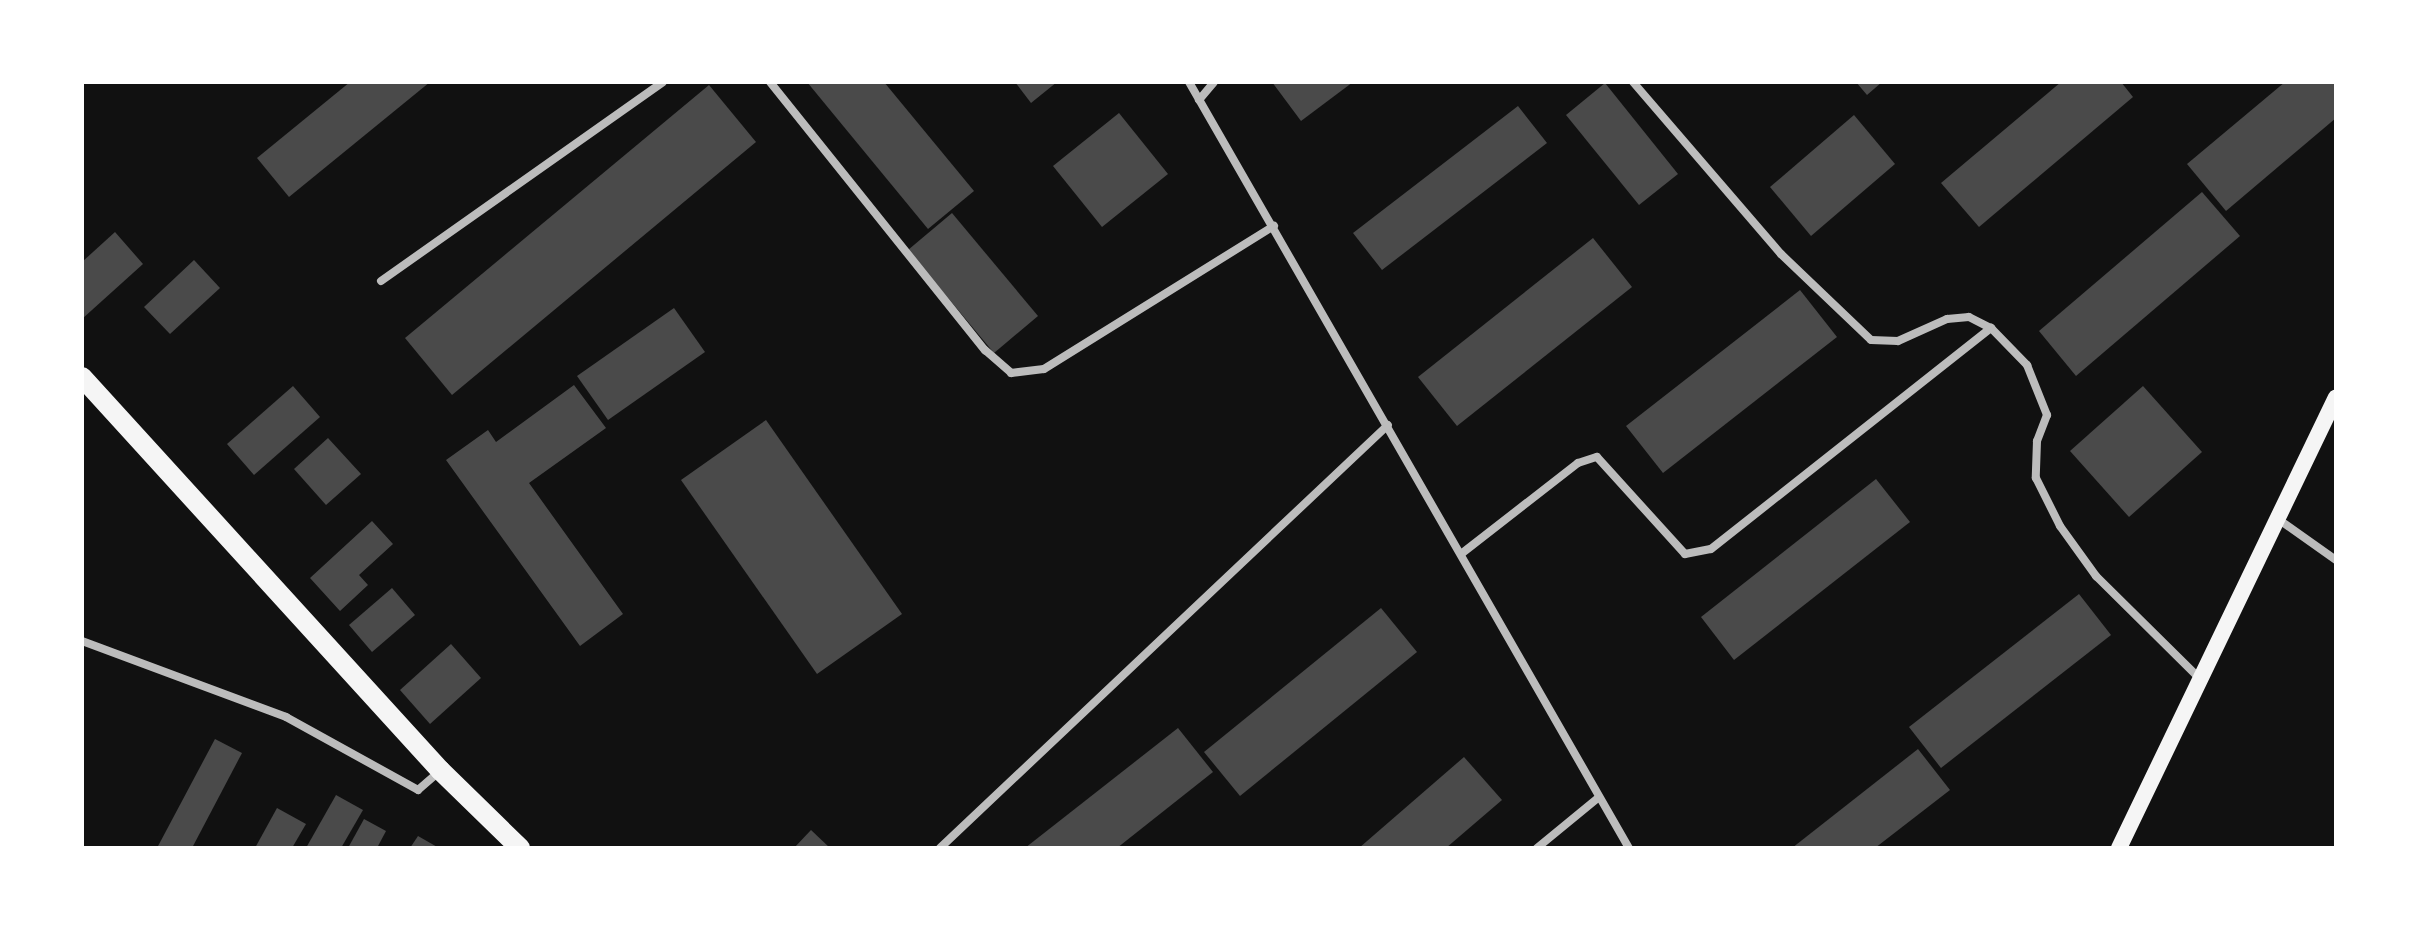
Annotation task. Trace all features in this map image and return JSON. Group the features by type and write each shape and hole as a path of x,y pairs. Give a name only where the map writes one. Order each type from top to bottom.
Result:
{"main road":[{"path":"82,377 440,770 520,848"},
{"path":"2119,848 2203,681 2336,398"}],"street":[{"path":"381,281 663,82"},
{"path":"770,82 985,350 1011,373 1044,369 1274,226"},
{"path":"1189,82 1629,848"},
{"path":"1199,100 1214,82"},
{"path":"1633,82 1781,254 1871,340 1898,341 1947,319 1969,317 1991,328 2027,365 2042,392 2047,415 2037,441 2036,478 2060,526 2096,576 2203,681"},
{"path":"1461,554 1578,463 1597,457 1685,554 1711,549 1991,328"},
{"path":"945,846 1388,425"},
{"path":"2277,519 2336,560"},
{"path":"82,641 286,717 418,790 440,770"},
{"path":"1537,848 1599,797"}],"building":[{"path":"350,82 430,82 289,197 257,158"},
{"path":"807,82 884,82 974,191 928,229"},
{"path":"1015,82 1057,82 1031,103"},
{"path":"1272,82 1353,82 1301,121"},
{"path":"1856,82 1882,82 1867,95"},
{"path":"2061,82 2121,82 2133,97 1979,227 1941,183"},
{"path":"2285,82 2336,82 2336,118 2226,211 2187,164"},
{"path":"1605,83 1678,174 1639,205 1566,115"},
{"path":"709,85 756,142 452,395 405,338"},
{"path":"1518,106 1547,143 1382,270 1353,233"},
{"path":"1119,113 1168,174 1102,227 1053,166"},
{"path":"1854,115 1895,164 1811,236 1770,187"},
{"path":"2202,192 2240,236 2076,376 2039,331"},
{"path":"952,213 1038,316 994,353 908,250"},
{"path":"115,232 143,264 82,319 82,262"},
{"path":"1593,238 1632,287 1457,426 1418,377"},
{"path":"194,260 220,288 170,334 144,307"},
{"path":"1800,290 1837,337 1663,473 1626,426"},
{"path":"674,308 705,352 608,420 577,376"},
{"path":"574,385 606,428 529,483 623,614 580,646 446,460 488,430 496,442"},
{"path":"293,386 320,417 254,475 227,444"},
{"path":"2143,386 2202,452 2129,517 2070,451"},
{"path":"766,420 902,614 817,674 681,480"},
{"path":"328,438 361,474 326,505 294,469"},
{"path":"1876,479 1910,522 1734,660 1701,617"},
{"path":"372,521 393,544 359,575 368,585 340,611 310,578"},
{"path":"392,588 415,615 372,652 349,625"},
{"path":"2079,594 2111,635 1941,768 1909,727"},
{"path":"1381,608 1417,652 1240,796 1204,752"},
{"path":"451,644 481,678 430,724 400,690"},
{"path":"1178,728 1213,772 1117,848 1025,848"},
{"path":"215,739 242,753 192,848 157,848"},
{"path":"1918,749 1950,790 1875,848 1792,848"},
{"path":"1464,757 1502,800 1446,848 1359,848"},
{"path":"336,795 363,810 341,848 306,848"},
{"path":"277,808 306,824 292,848 255,848"},
{"path":"364,819 386,831 377,848 348,848"},
{"path":"811,830 830,848 794,848"},
{"path":"418,836 439,848 410,848"}]}
